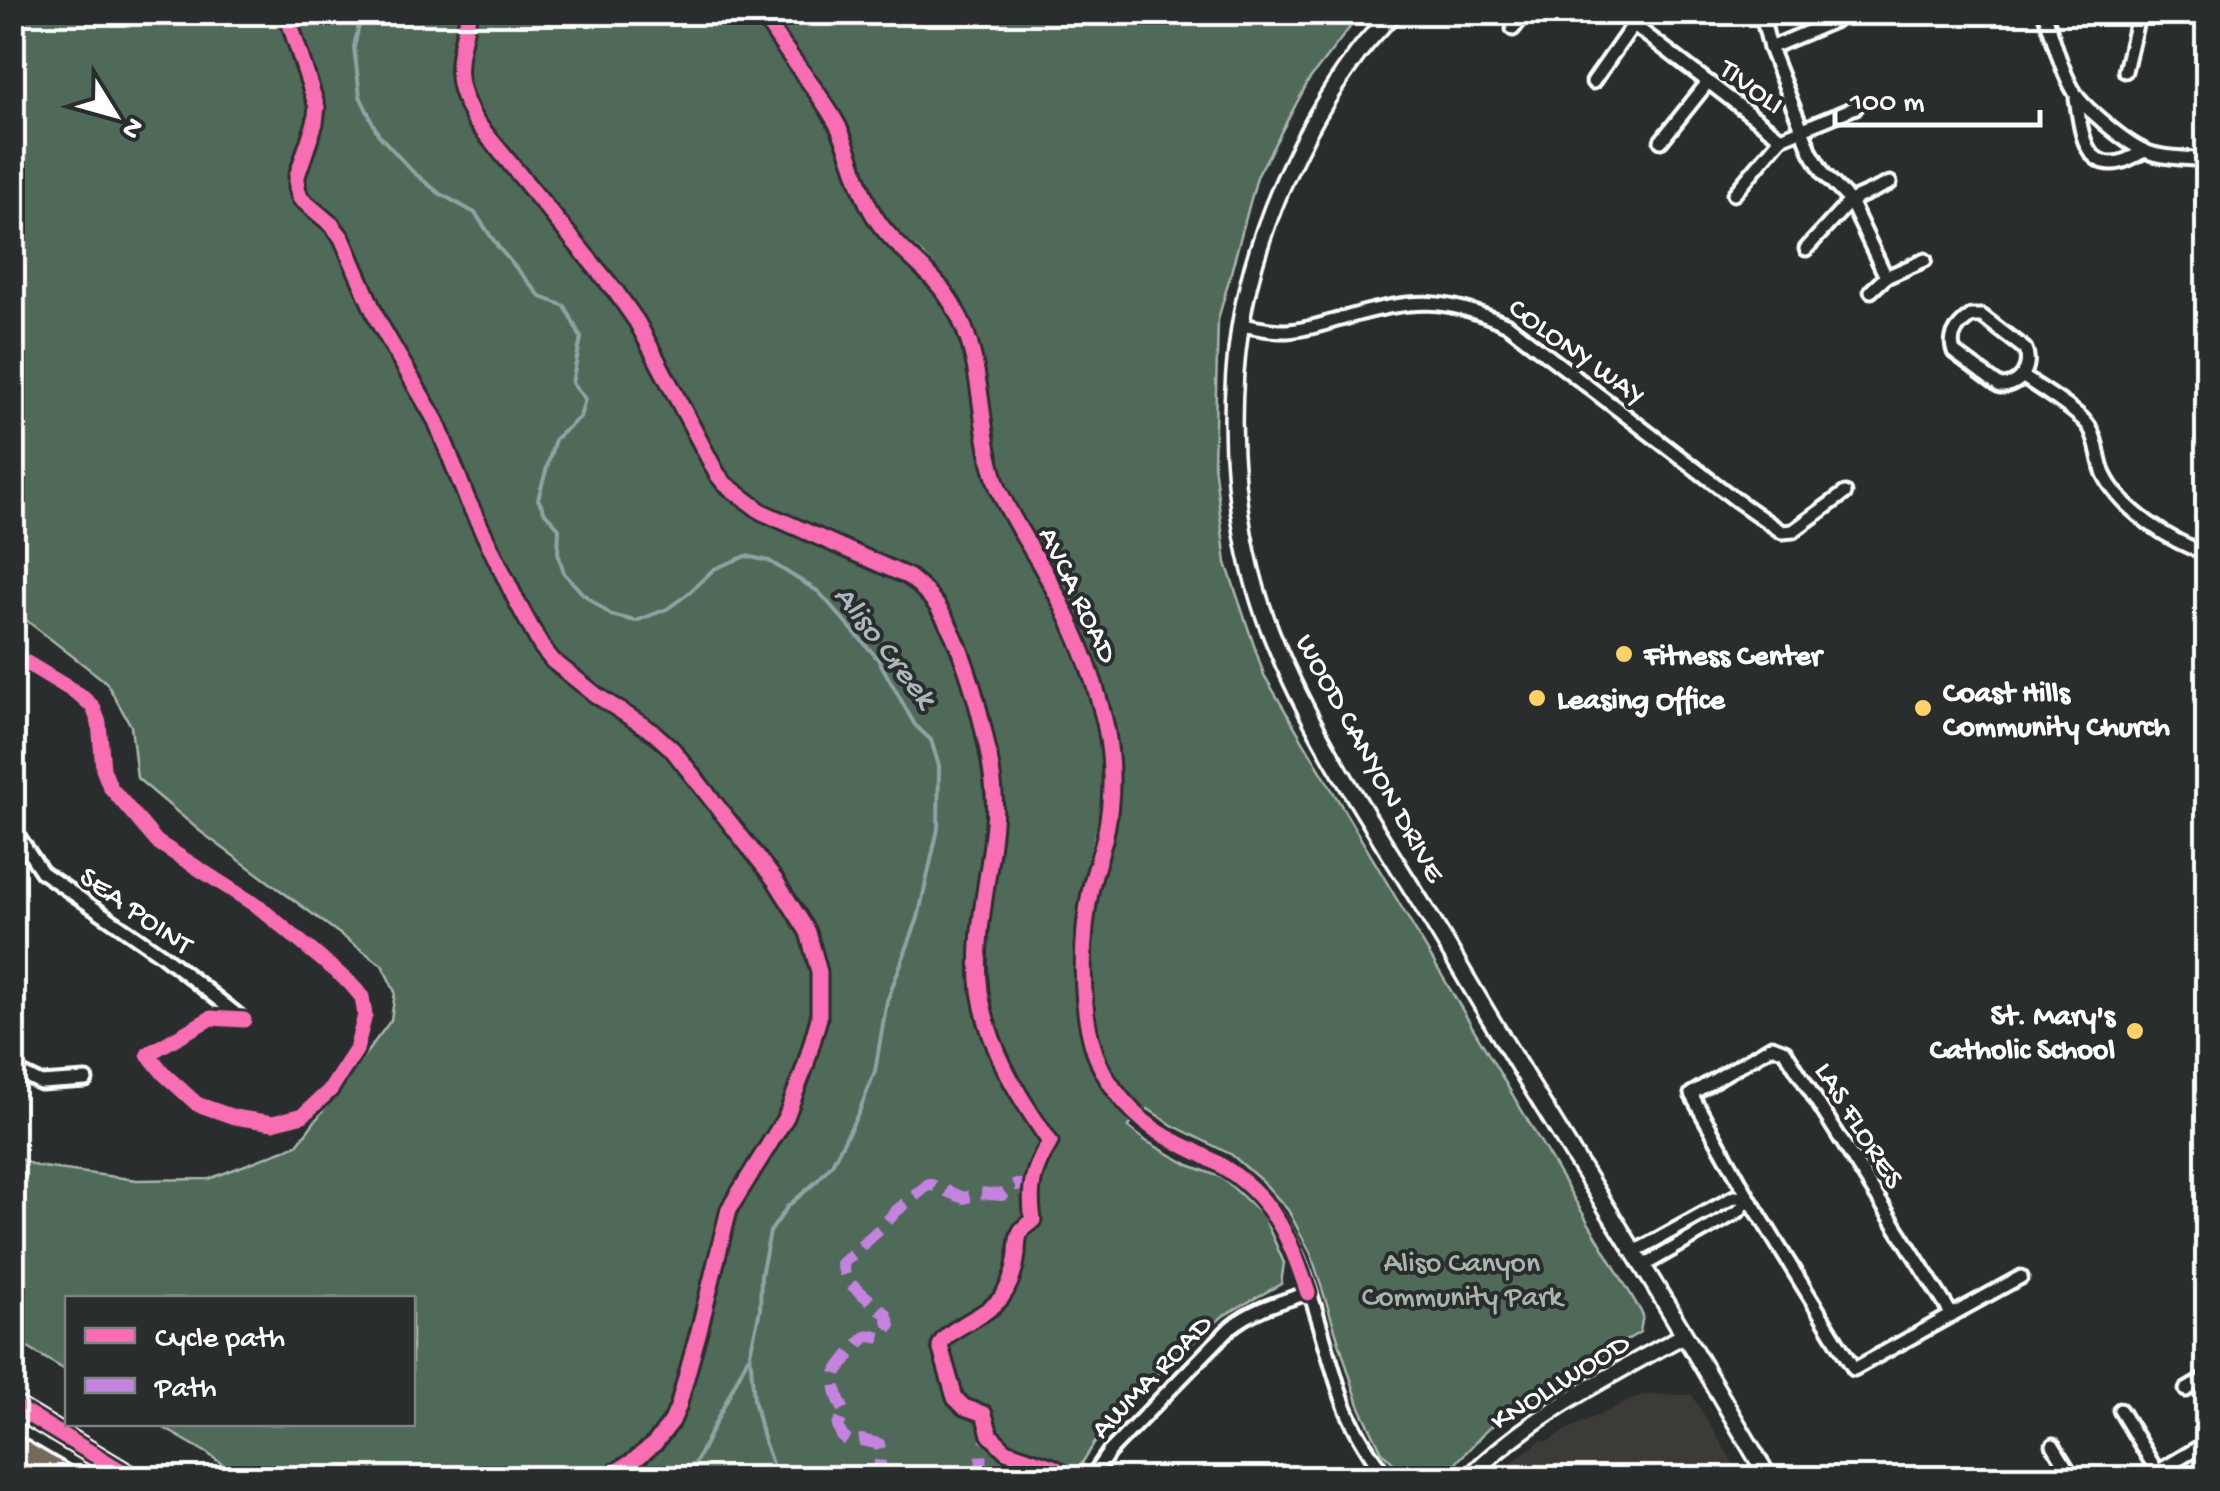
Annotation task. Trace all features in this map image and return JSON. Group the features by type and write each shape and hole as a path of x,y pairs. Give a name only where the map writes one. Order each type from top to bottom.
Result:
{"main road":[{"name":"WOOD CANYON DRIVE","path":"1394,12 1358,52 1327,98 1294,161 1269,222 1240,326 1234,414 1236,466 1242,524 1256,587 1272,637 1307,712 1769,1478"},
{"path":"12,1404 133,1478"},
{"path":"12,1444 70,1478"}],"street":[{"name":"AVCA ROAD","path":"762,12 837,125 876,220 943,289 964,324 976,362 985,439 1000,492 1055,591 1089,670 1105,725 1111,766 1108,817 1091,888 1085,939 1089,1031 1102,1071 1141,1120 1223,1166 1265,1202 1285,1233 1308,1293"},
{"path":"1513,30 1526,12"},
{"name":"TIVOLI","path":"1617,12 1633,20 1781,138 1803,131"},
{"name":"TIVOLI","path":"1761,12 1770,48 1811,152 1824,174 1850,202 1886,277"},
{"path":"2125,71 2139,12"},
{"path":"2048,16 2075,94 2087,149 2106,162 2120,162 2143,152"},
{"path":"1592,82 1633,20"},
{"path":"1770,48 1834,21"},
{"path":"1661,141 1708,82"},
{"path":"2075,94 2126,142 2143,152 2208,160"},
{"path":"1803,131 1856,107"},
{"path":"1734,194 1781,138"},
{"path":"1806,248 1850,202 1890,183"},
{"path":"1872,290 1886,277 1924,260"},
{"name":"COLONY WAY","path":"1240,326 1297,330 1413,302 1470,308 1508,324 1782,532 1793,530 1846,494"},
{"path":"1971,316 1982,316 2025,349 2028,367 2022,376 2016,383 2000,386 1954,352 1951,344 1961,322 1971,316"},
{"path":"2022,376 2090,428 2102,469 2121,499 2167,535 2208,554"},
{"name":"SEA POINT","path":"12,827 42,872 162,955 244,1020"},
{"name":"LAS FLORES","path":"1952,1315 1785,1050 1772,1046 1691,1094 1854,1369 2021,1277"},
{"path":"12,1069 41,1083 86,1080"},
{"path":"1638,1259 1740,1211 1750,1198"},
{"name":"AWMA ROAD","path":"1090,1478 1109,1452 1230,1328 1251,1313 1308,1293"},
{"path":"1308,1293 1345,1406 1387,1478"},
{"name":"KNOLLWOOD","path":"1468,1478 1516,1434 1548,1412 1684,1336"},
{"path":"2186,1390 2208,1377"},
{"path":"2120,1410 2152,1476 2208,1442"},
{"path":"2053,1446 2073,1478"}],"shaded area":[{"path":"1642,1395 1692,1395 1742,1478 1495,1478 1541,1440 1550,1441"}],"green space":[{"name":"Aliso Canyon Community Park","path":"13,13 1361,13 1309,80 1257,177 1218,320 1214,464 1226,563 1264,675 1643,1315 1640,1332 1516,1408 1488,1429 1442,1478 1408,1478 1382,1452 1359,1405 1311,1254 1288,1210 1232,1155 1148,1109 1128,1127 1189,1165 1223,1178 1263,1215 1284,1263 1281,1284 1223,1316 1165,1367 1094,1444 1078,1478 241,1478 160,1426 415,1426 415,1296 65,1296 65,1370 13,1339 13,1156 36,1166 137,1180 209,1179 297,1145 391,1020 395,992 382,965 201,832 137,778 131,726 106,682 13,610"}],"waterway":[{"name":"Aliso Creek","path":"362,12 354,47 360,96 378,134 439,193 475,213 541,297 565,306 581,338 572,383 585,399 580,417 555,439 538,499 559,528 558,553 564,573 611,615 636,621 667,609 714,569 746,556 769,561 819,592 878,659 915,725 931,740 939,766 938,829 918,918 887,1001 875,1071 832,1164 788,1206 770,1232 750,1353 754,1400 777,1478"},
{"path":"688,1478 748,1357"},
{"path":"651,1478 669,1469 694,1465"}],"marked path":[{"path":"892,1478 879,1470 879,1444 849,1442 838,1426 845,1412 837,1394 836,1374 864,1339 881,1338 890,1325 886,1314 847,1281 842,1264 929,1184 964,1198 979,1193 1002,1195 1015,1185 1031,1185"},
{"path":"976,1478 982,1472 981,1450 990,1435"}],"cycle path":[{"path":"286,12 317,107 297,176 300,198 342,238 378,321 436,421 467,499 541,646 553,661 596,695 672,749 775,880 808,932 819,972 819,1018 805,1067 786,1117 729,1209 678,1407 655,1443 605,1478"},
{"path":"469,12 459,80 476,122 637,322 717,474 762,512 909,577 933,600 954,636 981,718 994,802 979,949 980,991 990,1032 1006,1071 1050,1142 1039,1162 1032,1189 1033,1220 1020,1233 1007,1288 994,1305 950,1333 940,1346 955,1398 964,1407 984,1414 990,1435 1006,1451 1072,1478"},
{"path":"762,12 838,126 866,200 879,223 937,283 954,307 972,351 987,444 999,490 1060,600 1100,702 1110,751 1110,808 1091,887 1084,949 1086,1014 1100,1066 1115,1090 1144,1121 1232,1172 1262,1199 1286,1237 1308,1293"},
{"path":"12,654 93,707 99,723 103,769 110,787 157,842 260,908 350,983 362,997 365,1015 356,1050 330,1090 303,1115 273,1123 234,1117 197,1104 148,1054 211,1018 244,1020"},
{"path":"12,1405 133,1478"}],"place":[{"name":"Fitness Center","path":"1624,654"},
{"name":"Leasing Office","path":"1537,698"},
{"name":"Coast Hills Community Church","path":"1923,708"},
{"name":"St. Mary's Catholic School","path":"2135,1031"}]}
